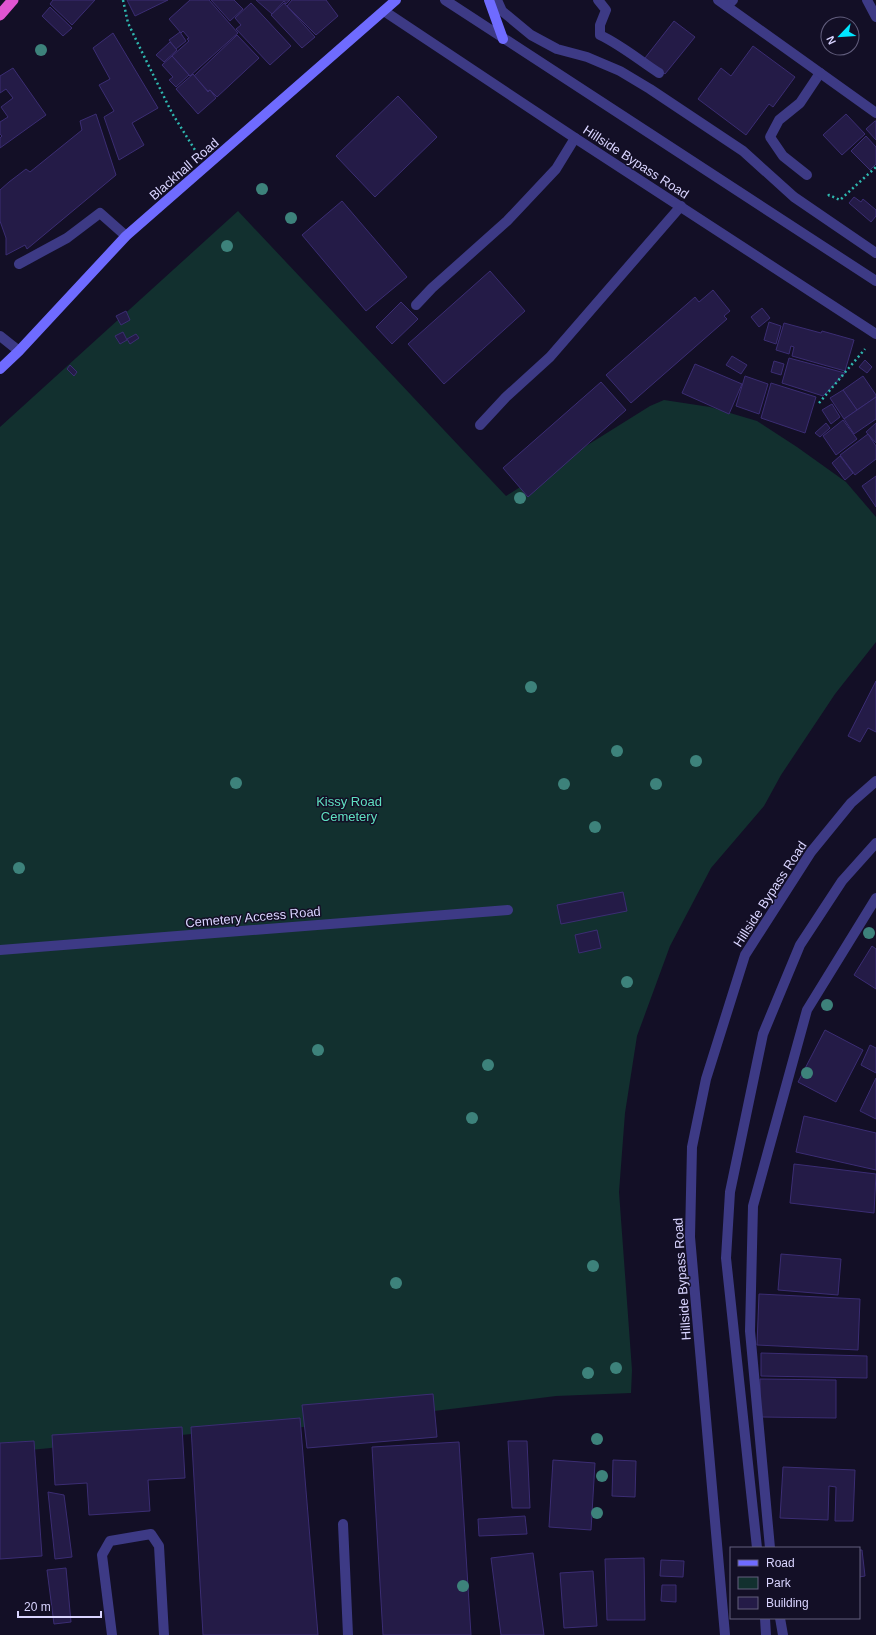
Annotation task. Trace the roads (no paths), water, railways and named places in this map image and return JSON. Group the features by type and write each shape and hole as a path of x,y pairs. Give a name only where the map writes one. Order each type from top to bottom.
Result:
{"highway":[{"path":"0,15 13,0"}],"main road":[{"name":"Blackhall Road","path":"0,369 19,351 126,236 396,0"},
{"path":"489,0 503,39"}],"street":[{"path":"445,0 876,281"},
{"path":"497,0 502,11 531,35 557,49 587,57 620,70 743,151 794,197 876,253"},
{"path":"598,0 606,10 600,25 600,35 617,43 637,59 659,73"},
{"path":"868,0 876,18"},
{"path":"726,2 876,113"},
{"name":"Hillside Bypass Road","path":"384,11 574,138 681,206 876,334"},
{"path":"807,175 783,156 770,137 779,120 800,103 820,73"},
{"path":"416,304 507,221 556,170 574,138"},
{"path":"480,425 506,397 550,357 681,206"},
{"path":"19,264 67,238 100,213 126,236"},
{"path":"0,336 19,351"},
{"name":"Hillside Bypass Road","path":"725,1635 690,1237 692,1147 706,1079 745,955 811,852 851,803 876,781"},
{"path":"757,1547 726,1258 730,1192 763,1034 800,945 842,881 876,843"},
{"path":"770,1547 750,1331 753,1206 807,1010 876,898"},
{"name":"Cemetery Access Road","path":"0,950 508,910"},
{"path":"344,1524 348,1635"},
{"path":"112,1635 102,1555 110,1541 152,1534 159,1546 164,1635"},
{"path":"765,1619 766,1635"},
{"path":"780,1619 783,1635"}],"park label":[{"name":"Kissy Road Cemetery","path":"349,808"}]}
